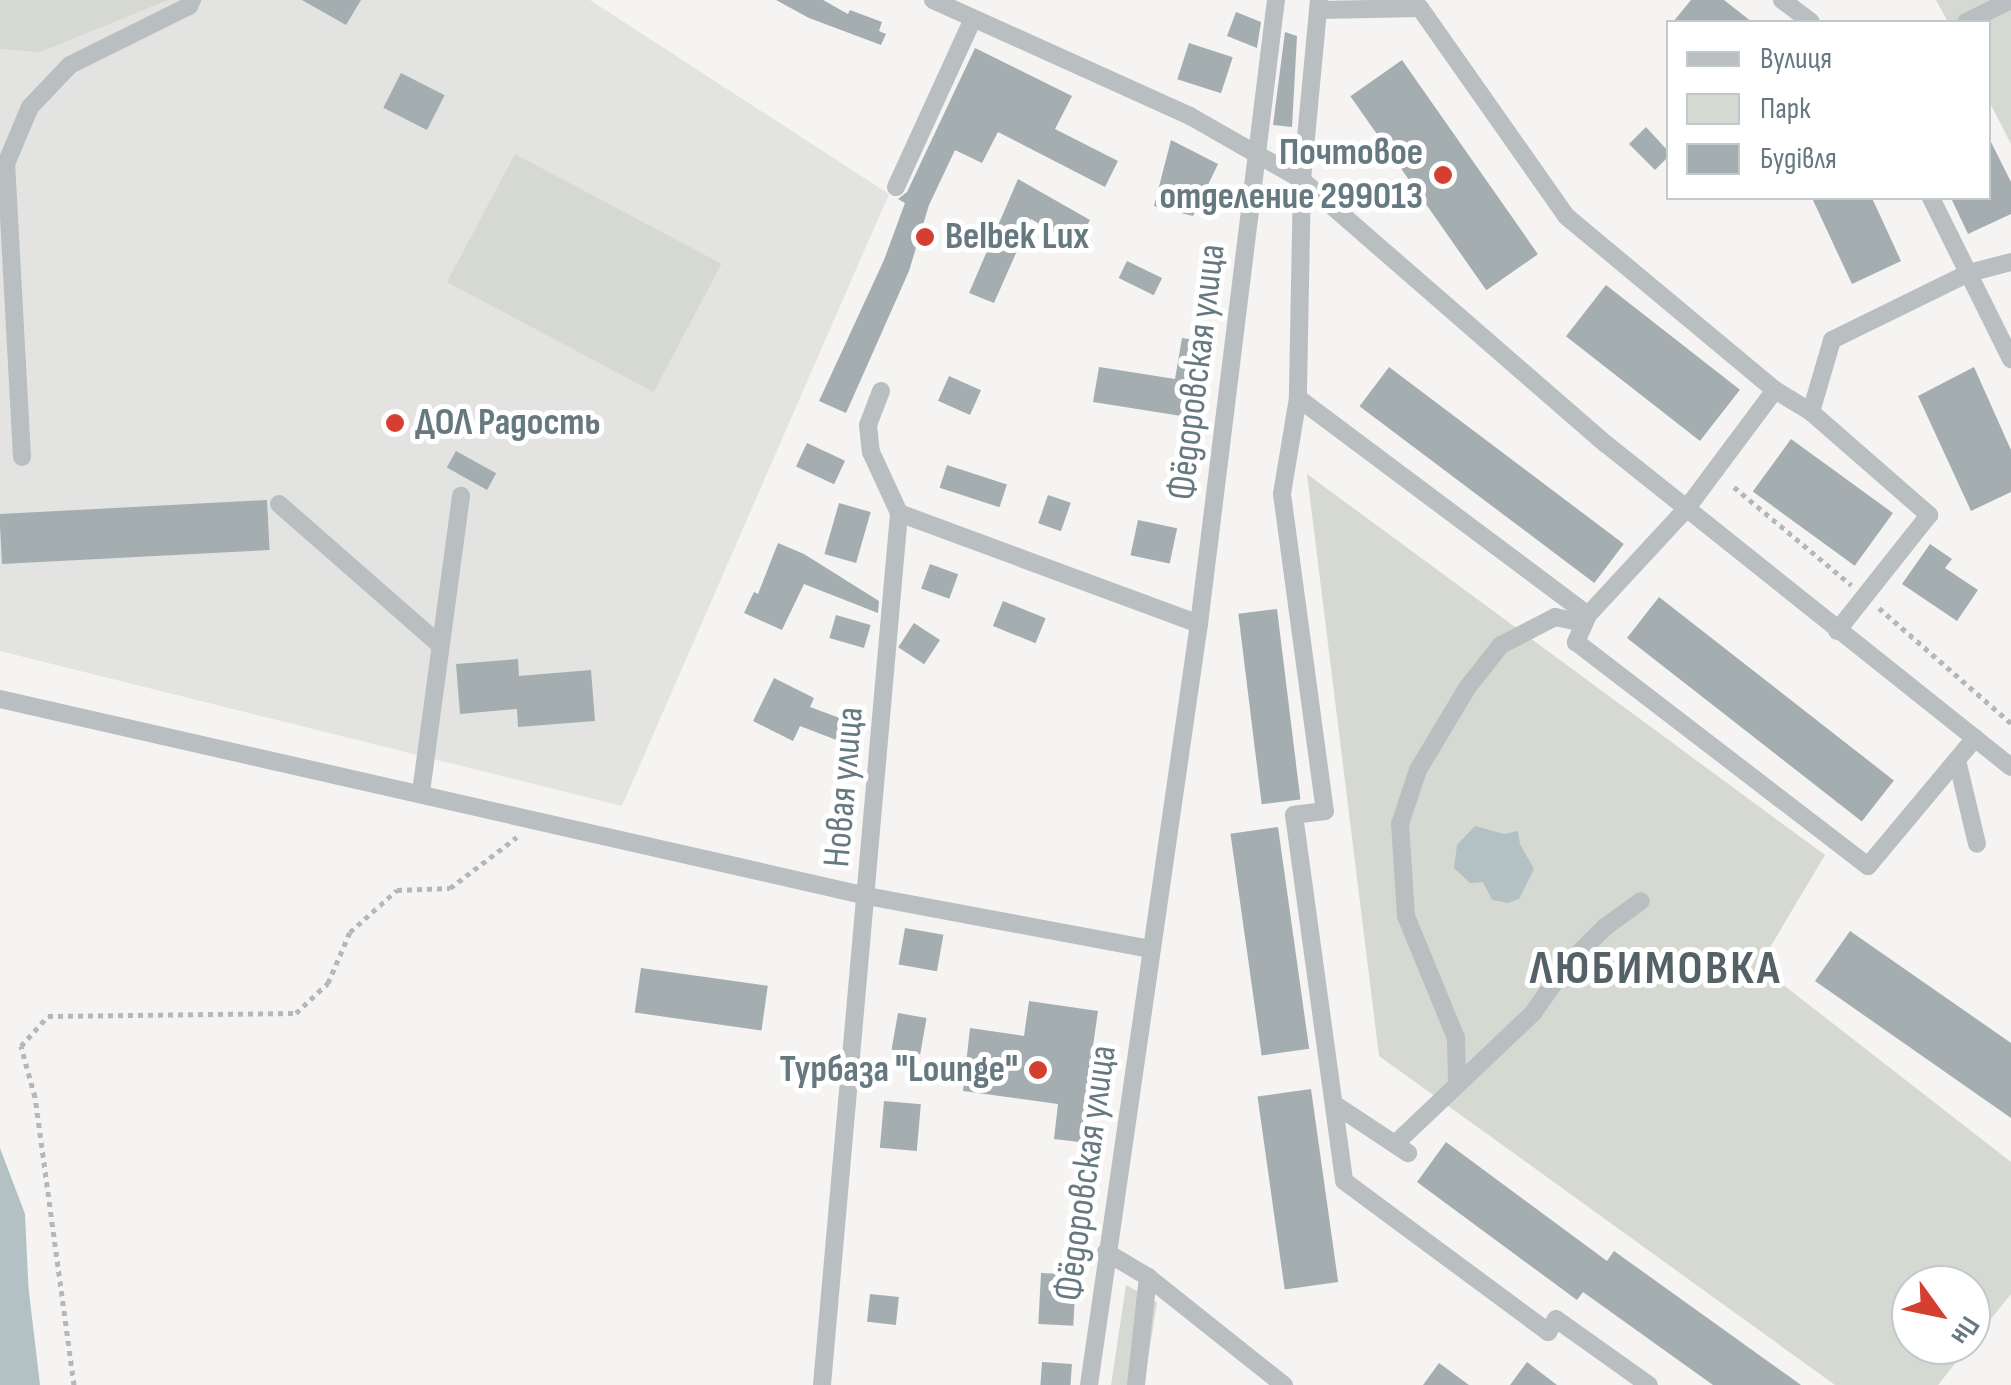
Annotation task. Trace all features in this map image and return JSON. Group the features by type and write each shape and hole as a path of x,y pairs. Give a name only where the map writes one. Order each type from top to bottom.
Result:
{"street":[{"path":"22,457 6,164 30,107 70,65 188,6 192,0"},
{"path":"933,0 1190,116 1302,180 1606,444 2011,766"},
{"name":"Фёдоровская улица","path":"1089,1385 1199,624 1251,206 1253,154 1276,0"},
{"path":"1782,0 1807,20"},
{"path":"1970,20 2010,0"},
{"path":"1649,1385 1556,1319 1548,1332 1344,1181 1294,814 1326,811 1282,494 1298,398 1302,180 1318,5 1420,8 1566,216 1775,390 1811,412 1929,515 1837,631"},
{"path":"896,187 973,19"},
{"path":"1932,200 2011,359"},
{"path":"1811,412 1832,340 1969,273 2011,262"},
{"path":"1775,390 1687,508 1586,619 1576,642 1868,866 1975,738"},
{"path":"881,391 868,425 872,452 898,513 1199,624"},
{"path":"1298,398 1586,619"},
{"path":"420,792 460,496"},
{"path":"280,504 440,646"},
{"name":"Новая улица","path":"822,1385 868,896 898,513"},
{"path":"1457,1083 1456,1038 1406,916 1400,824 1418,770 1467,688 1500,646 1555,617 1586,619"},
{"path":"0,700 868,896 1151,950"},
{"path":"1956,760 1976,844"},
{"path":"1334,1104 1402,1149 1457,1083 1532,1013 1566,966 1605,927 1640,901"},
{"path":"1106,1252 1148,1277 1284,1385"},
{"path":"1136,1385 1148,1277"}],"path":[{"path":"74,1385 35,1097 20,1046 48,1016 296,1014 328,983 350,932 397,890 450,888 522,834 546,826"}],"shaded area":[{"name":"ДОЛ Радость","path":"0,0 590,0 889,194 622,806 0,651"},
{"path":"1475,826 1504,834 1518,831 1520,844 1534,869 1519,899 1508,903 1492,900 1483,882 1470,883 1454,868 1457,845"},
{"path":"0,1148 25,1214 33,1385 17,1385 0,1260"}],"green space":[{"path":"0,0 168,0 40,52 0,49"},
{"path":"1936,0 2011,0 2011,144 1991,105 1991,20 1947,20"},
{"path":"515,154 722,264 654,392 447,282"},
{"path":"1307,474 1825,855 1759,966 2011,1162 2011,1294 1991,1319 1991,1265 1891,1265 1891,1365 1954,1365 1938,1385 1835,1385 1379,1056"},
{"path":"0,1175 39,1385 0,1385"},
{"path":"1126,1285 1157,1302 1144,1385 1111,1385"}],"building":[{"path":"302,0 361,0 346,25"},
{"path":"776,0 823,0 848,14 850,10 882,22 879,31 886,34 881,45 809,18"},
{"path":"1691,0 1724,0 1749,20 1675,20"},
{"path":"1236,12 1261,22 1257,48 1227,36"},
{"path":"1285,32 1297,36 1292,127 1273,125"},
{"path":"1189,43 1233,57 1221,93 1177,79"},
{"path":"975,48 1072,96 1055,129 1118,161 1105,187 998,132 982,163 955,150 929,205 909,271 846,413 819,401 884,260 905,203 898,199 907,192"},
{"name":"Почтовое отделение 299013","path":"1402,60 1538,254 1486,290 1350,96"},
{"path":"401,73 445,95 427,130 383,108"},
{"path":"1646,127 1666,149 1666,159 1655,170 1629,144"},
{"path":"1171,140 1218,164 1193,216 1154,206"},
{"path":"1991,142 2011,182 2011,214 1968,234 1952,200 1991,200"},
{"path":"1018,179 1090,220 1076,245 1031,219 994,303 969,293"},
{"path":"1813,200 1873,200 1901,261 1852,284"},
{"path":"1127,261 1162,278 1154,295 1119,278"},
{"path":"1201,278 1219,280 1215,315 1197,313"},
{"path":"1606,285 1740,390 1700,441 1566,336"},
{"path":"1182,338 1206,342 1194,418 1093,402 1099,367 1175,379"},
{"path":"1389,367 1624,544 1594,583 1360,406"},
{"path":"1974,367 2011,450 2011,492 1971,511 1918,396"},
{"path":"949,376 981,390 970,415 938,401"},
{"path":"1791,439 1893,513 1855,566 1753,492"},
{"path":"807,443 845,461 834,484 796,467"},
{"path":"456,451 496,473 487,490 447,468"},
{"path":"947,465 1007,484 1000,507 940,488"},
{"path":"1048,495 1071,503 1061,531 1038,523"},
{"path":"267,500 270,550 2,564 0,514"},
{"path":"839,503 871,512 856,563 824,554"},
{"path":"1138,520 1177,528 1170,564 1131,555"},
{"path":"778,543 804,554 879,601 878,613 804,584 782,630 744,613 754,592 758,594"},
{"path":"1930,544 1952,559 1945,568 1978,590 1957,621 1902,584"},
{"path":"930,564 958,574 949,599 921,588"},
{"path":"1659,597 1894,780 1862,821 1627,638"},
{"path":"1003,601 1046,618 1036,643 993,626"},
{"path":"1277,609 1300,800 1262,804 1238,614"},
{"path":"836,615 871,625 864,648 829,638"},
{"path":"914,623 940,640 924,664 898,647"},
{"path":"518,659 519,676 591,670 595,721 518,727 517,709 460,714 456,664"},
{"path":"774,678 814,698 810,707 845,720 839,741 800,726 793,741 753,721"},
{"path":"1278,827 1309,1049 1262,1056 1230,834"},
{"path":"905,928 943,935 937,971 899,964"},
{"path":"1850,931 2011,1043 2011,1118 1815,981"},
{"path":"641,968 768,986 761,1030 635,1013"},
{"name":"Турбаза \"Lounge\"","path":"1029,1001 1098,1011 1093,1046 1114,1049 1107,1111 1092,1109 1088,1143 1054,1139 1058,1104 963,1091 970,1028 1024,1036"},
{"path":"898,1013 927,1018 920,1054 892,1049"},
{"path":"1311,1089 1338,1282 1285,1290 1258,1097"},
{"path":"884,1101 921,1104 917,1151 880,1148"},
{"path":"1446,1142 1607,1261 1614,1251 1801,1385 1713,1385 1583,1292 1577,1300 1417,1182"},
{"path":"1041,1273 1076,1275 1073,1326 1038,1324"},
{"path":"870,1294 899,1297 896,1325 867,1322"},
{"path":"1042,1362 1072,1364 1070,1385 1040,1385"},
{"path":"1527,1362 1557,1385 1510,1385"},
{"path":"1439,1363 1469,1385 1423,1385"}],"waterway":[{"path":"0,1243 17,1385"}],"place":[{"name":"Почтовое отделение 299013","path":"1443,175"},
{"name":"Belbek Lux","path":"925,237"},
{"name":"ДОЛ Радость","path":"395,423"},
{"name":"Турбаза \"Lounge\"","path":"1038,1070"}],"district":[{"name":"ЛЮБИМОВКА","path":"1656,969"}]}
